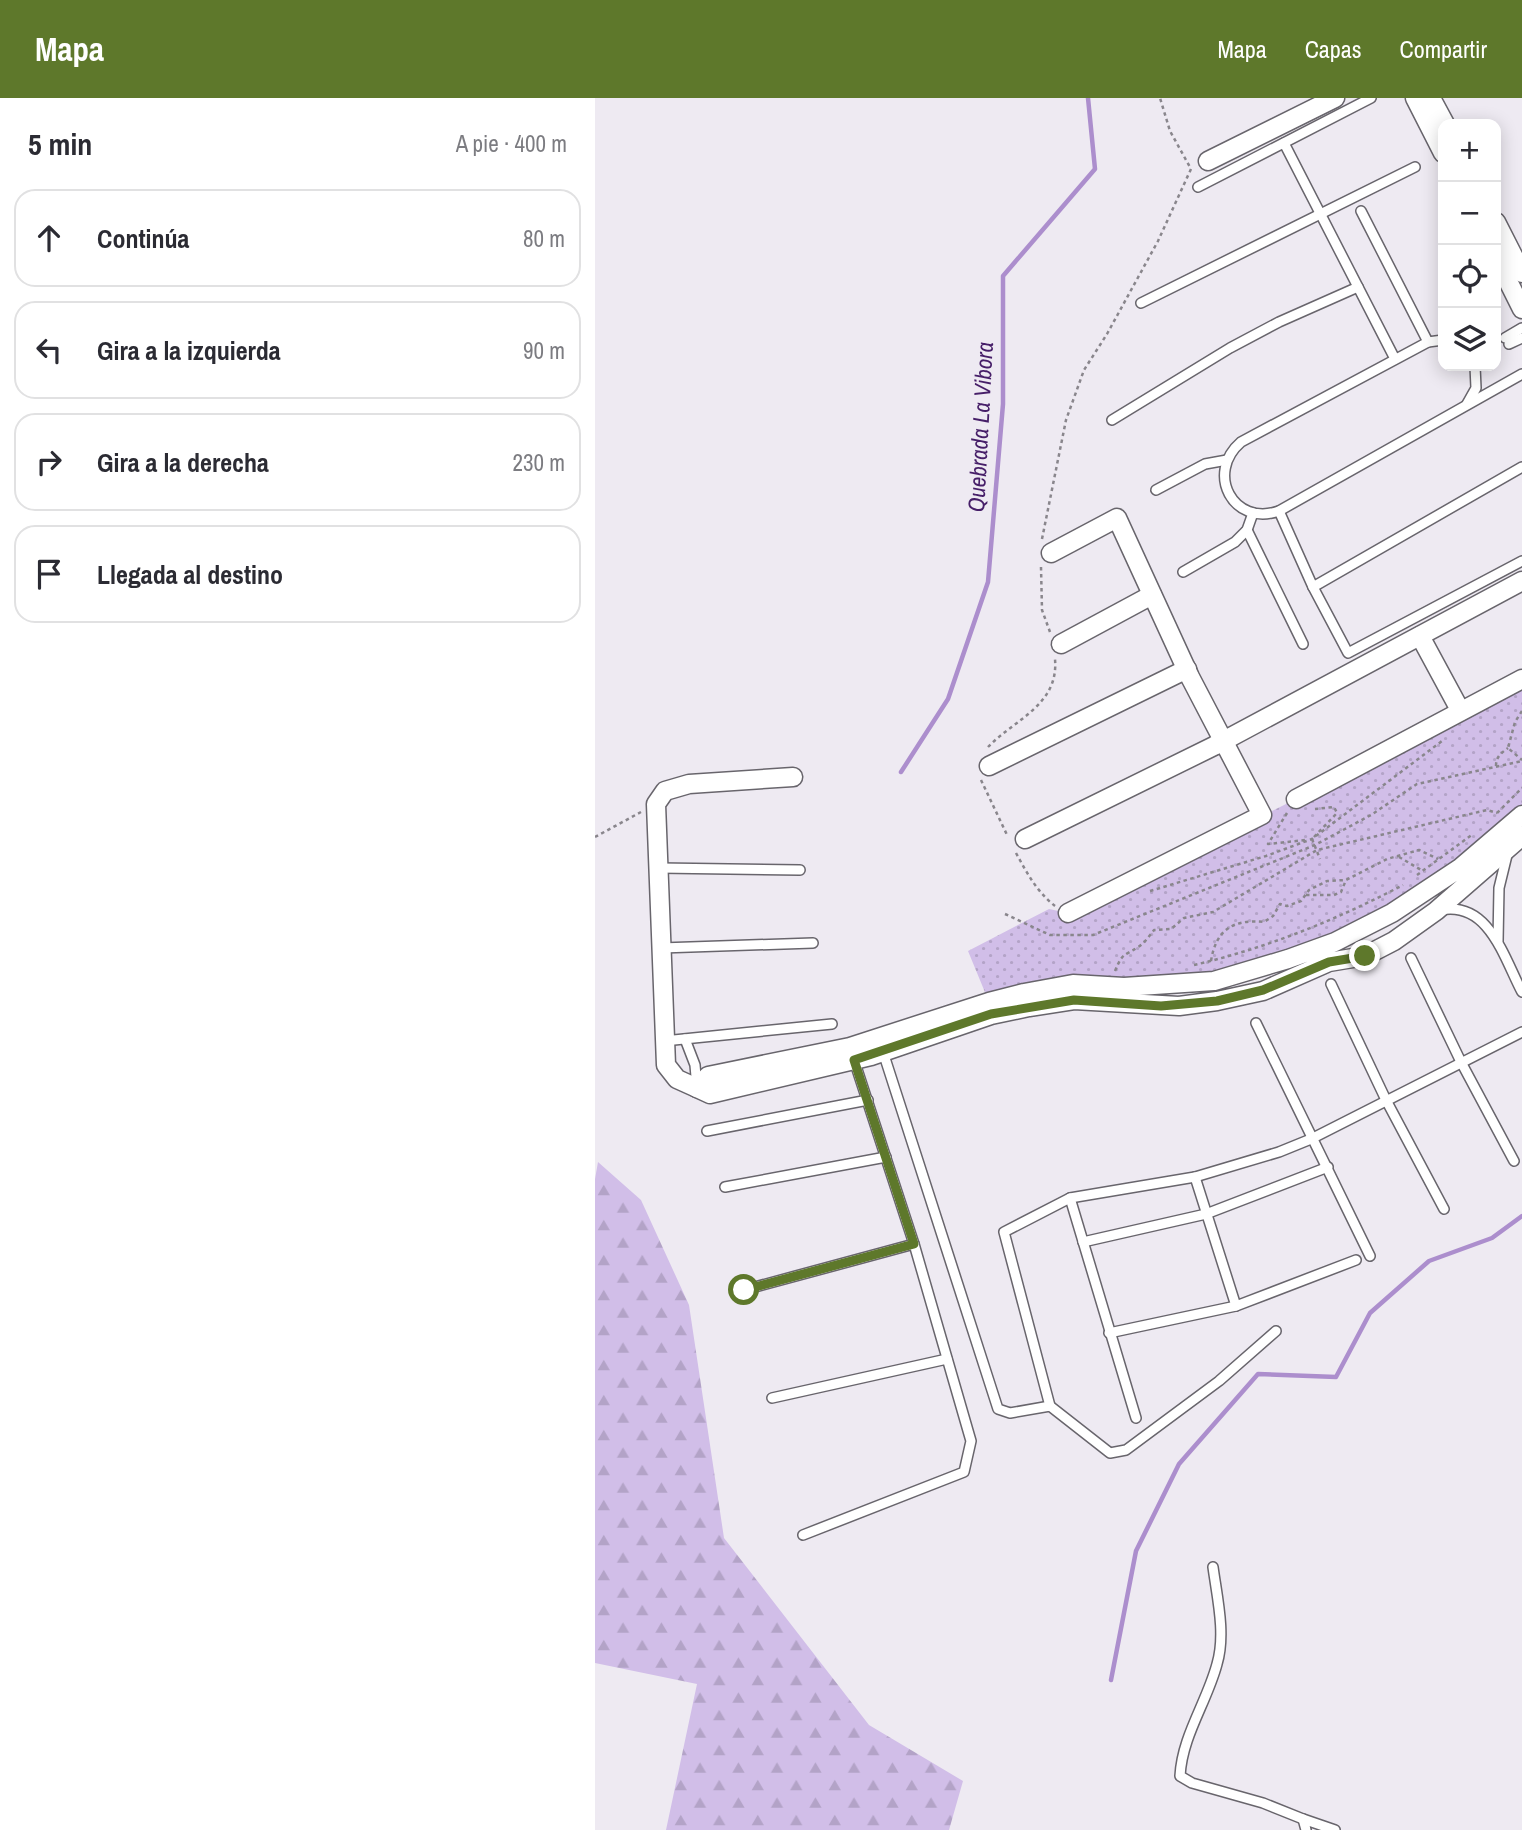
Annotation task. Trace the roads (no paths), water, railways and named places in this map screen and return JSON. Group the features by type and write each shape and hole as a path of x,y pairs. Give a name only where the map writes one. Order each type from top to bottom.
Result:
{"street":[{"path":"1208,162 1335,98"},
{"path":"1415,98 1438,143"},
{"path":"1431,98 1442,119"},
{"path":"1501,232 1522,273"},
{"path":"1501,267 1522,309"},
{"path":"1045,551 1117,518 1187,669 1262,815 1068,913"},
{"path":"1016,842 1225,741 1522,581"},
{"path":"1056,646 1152,595"},
{"path":"1420,636 1460,710"},
{"path":"985,763 1187,669"},
{"path":"1297,806 1460,710 1522,679"},
{"path":"793,777 689,784 665,791 656,804 666,1065 677,1079 710,1094 854,1060 991,1014 1029,1007 1074,1000 1161,1006 1240,997 1286,982 1329,962 1365,956 1394,941 1436,911 1522,836"},
{"path":"697,1088 708,1076 850,1047 1024,993 1073,984 1152,986 1214,981 1288,959 1341,939 1392,913 1453,873 1522,815"},
{"path":"1341,939 1343,953 1349,958"},
{"path":"1152,986 1161,1006"}],"lane":[{"path":"1198,187 1371,98"},
{"path":"1284,143 1395,359"},
{"path":"1142,303 1415,167"},
{"path":"1361,211 1428,342"},
{"path":"1112,420 1242,341 1358,287"},
{"path":"1522,328 1507,341 1522,338"},
{"path":"1438,341 1428,342 1241,442 1227,460 1224,474 1227,489 1234,501 1253,513 1270,514 1279,511 1522,374"},
{"path":"1476,371 1477,378"},
{"path":"1466,405 1474,393 1479,371"},
{"path":"1156,490 1205,464 1227,460"},
{"path":"1313,587 1522,467"},
{"path":"1279,511 1313,587 1348,653 1522,561"},
{"path":"1183,572 1235,542 1247,530 1253,513"},
{"path":"1247,530 1303,644"},
{"path":"1498,946 1499,888 1509,849"},
{"path":"659,868 800,870"},
{"path":"1436,911 1463,909 1487,924 1522,992"},
{"path":"661,948 813,943"},
{"path":"1411,958 1461,1062 1514,1161"},
{"path":"1331,984 1386,1101 1444,1209"},
{"path":"1256,1023 1370,1256"},
{"path":"664,1041 832,1024"},
{"path":"1276,1331 1219,1381 1126,1450 1110,1453 1050,1406 1004,1232 1070,1198 1195,1177 1279,1152 1311,1139 1522,1032"},
{"path":"685,1039 695,1065 697,1088"},
{"path":"883,1052 998,1409 1010,1413 1050,1406"},
{"path":"803,1535 964,1472 971,1441 914,1244 854,1060"},
{"path":"707,1131 868,1100"},
{"path":"725,1188 886,1157"},
{"path":"1083,1242 1206,1214 1328,1167"},
{"path":"1195,1177 1236,1306"},
{"path":"1070,1198 1136,1418"},
{"path":"744,1290 914,1244"},
{"path":"1109,1334 1236,1306 1356,1260"},
{"path":"772,1398 947,1359"},
{"path":"1213,1567 1220,1642 1218,1662 1181,1758 1180,1776 1192,1783 1263,1803 1335,1830"},
{"path":"1303,1819 1306,1830"}],"waterway":[{"name":"Quebrada La Vibora","path":"901,772 948,699 988,582 1003,404 1003,276 1095,169 1088,98"},
{"path":"1111,1680 1136,1551 1179,1464 1258,1374 1336,1377 1370,1313 1429,1261 1492,1238 1522,1216"}]}
